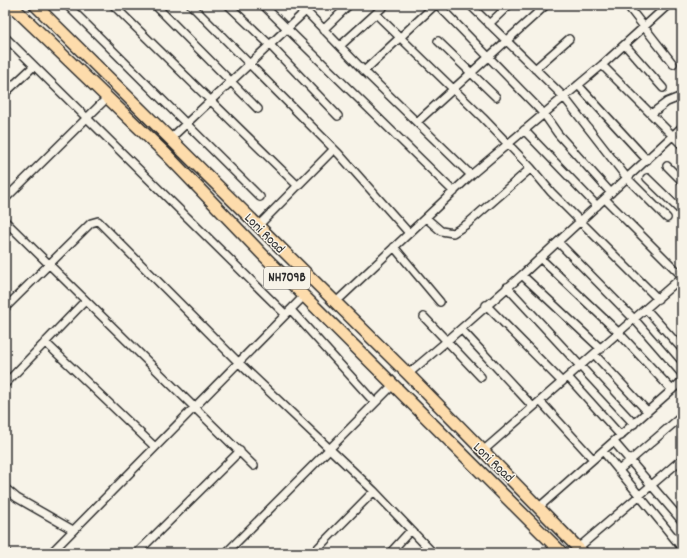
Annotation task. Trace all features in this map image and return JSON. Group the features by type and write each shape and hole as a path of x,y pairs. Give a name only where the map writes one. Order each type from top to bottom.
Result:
{"highway":[{"name":"Loni Road","path":"11,5 166,154 393,385 562,553"},
{"name":"Loni Road","path":"35,5 336,302 484,450 538,508 580,550"}],"street":[{"path":"67,5 260,197"},
{"path":"113,5 298,186"},
{"path":"155,5 232,80 258,109"},
{"path":"192,5 250,62 334,149 409,233"},
{"path":"228,5 269,44 338,116"},
{"path":"263,5 454,192"},
{"path":"300,5 364,71 471,175"},
{"path":"170,139 312,5"},
{"path":"323,30 349,5"},
{"path":"340,46 385,5"},
{"path":"364,71 435,5"},
{"path":"438,5 544,114 558,134 612,193"},
{"path":"489,24 509,5"},
{"path":"417,122 546,5"},
{"path":"627,5 673,64"},
{"path":"336,302 471,175 602,65 668,5"},
{"path":"473,6 489,24 564,97 627,178 667,218"},
{"path":"376,14 454,89 580,222 658,299"},
{"path":"5,37 86,118 288,312 375,403"},
{"path":"535,69 569,39"},
{"path":"438,42 496,97"},
{"path":"625,44 663,88"},
{"path":"602,65 682,145"},
{"path":"5,93 34,66"},
{"path":"578,85 647,160"},
{"path":"651,114 667,102 682,96"},
{"path":"5,199 107,98"},
{"path":"408,374 522,275 682,128"},
{"path":"524,130 597,206"},
{"path":"258,226 334,149"},
{"path":"667,166 682,181"},
{"path":"426,218 441,230 454,233 467,224 530,168"},
{"path":"648,178 682,212"},
{"path":"484,450 682,277 605,199"},
{"path":"5,221 254,466"},
{"path":"5,308 90,223 98,221 238,362 374,491 433,553"},
{"path":"558,242 634,320 682,374"},
{"path":"394,247 440,302"},
{"path":"540,258 619,333 672,390"},
{"path":"522,275 600,349"},
{"path":"507,287 634,424"},
{"path":"51,553 305,295"},
{"path":"5,384 85,301"},
{"path":"486,305 621,436"},
{"path":"646,309 682,348"},
{"path":"424,317 481,377"},
{"path":"460,328 534,407"},
{"path":"45,342 154,447"},
{"path":"594,354 647,412"},
{"path":"538,508 682,381"},
{"path":"226,553 393,385"},
{"path":"540,401 593,459"},
{"path":"619,470 682,416"},
{"path":"614,442 682,521"},
{"path":"603,450 682,548"},
{"path":"136,553 240,451"},
{"path":"580,550 682,459"},
{"path":"5,488 17,498 73,530"},
{"path":"313,553 374,491"},
{"path":"390,553 411,530"}]}
